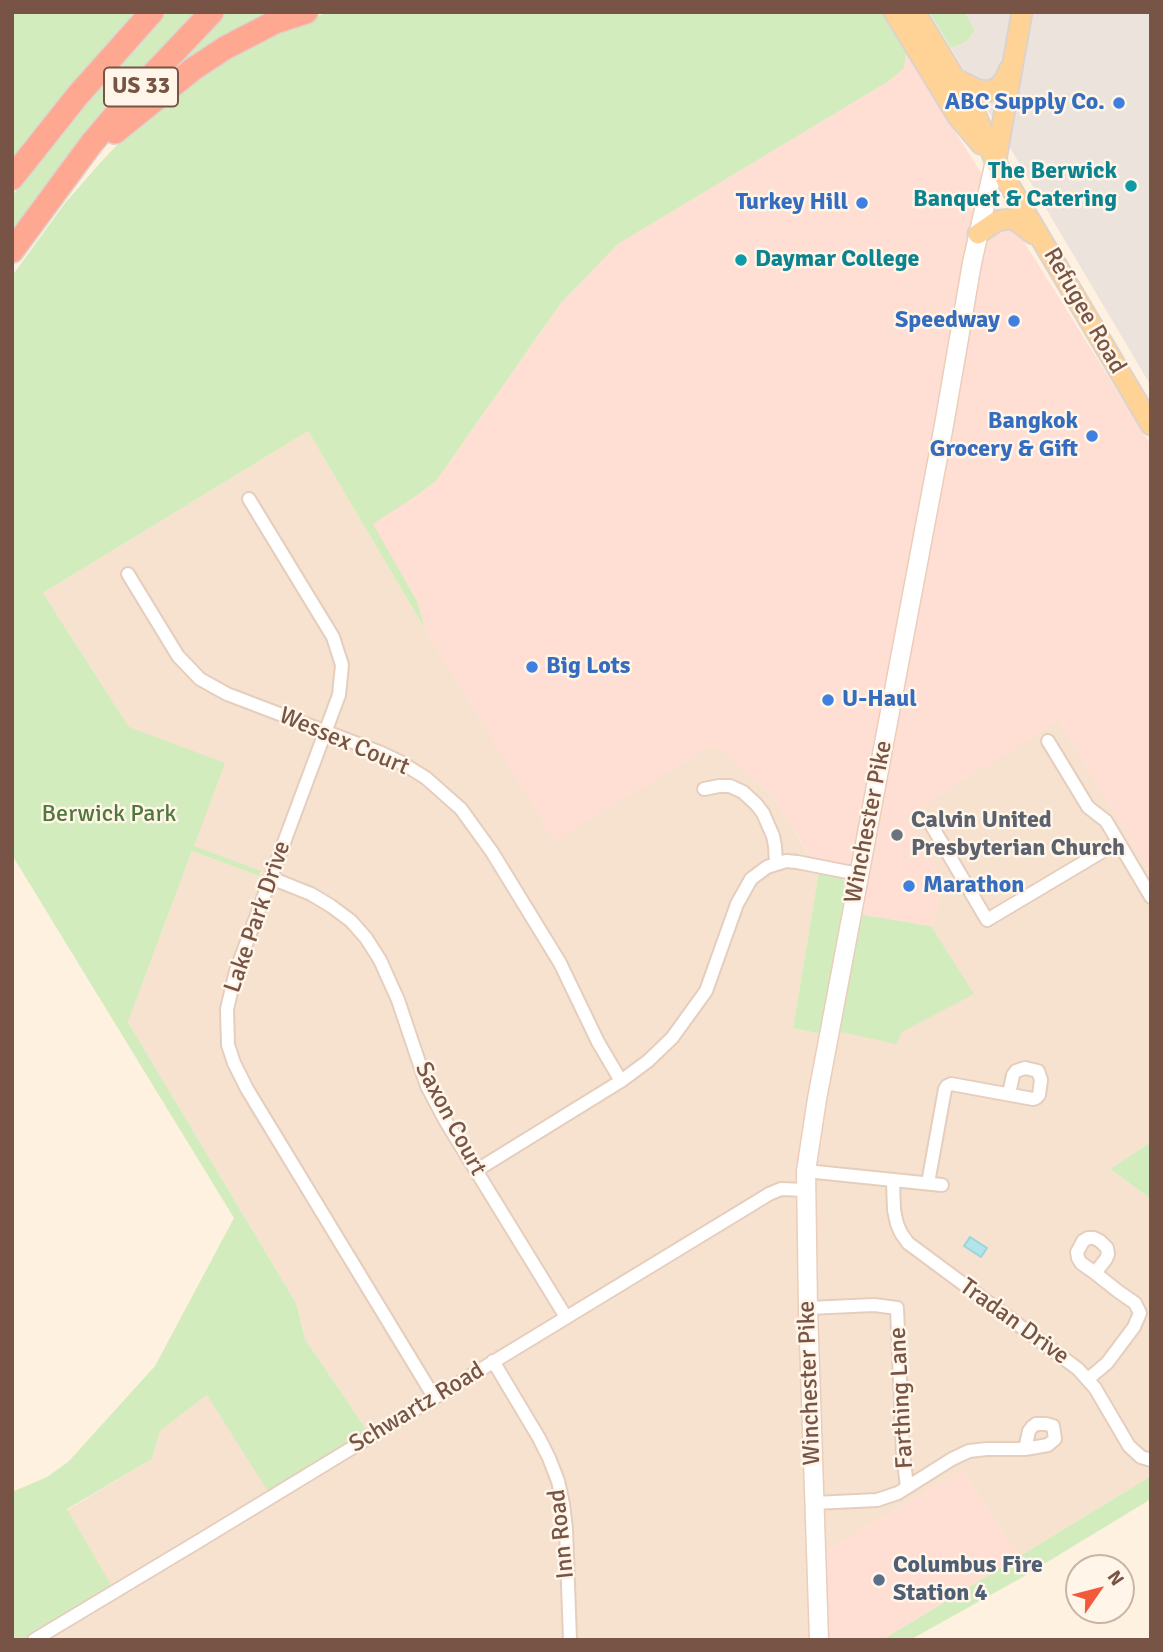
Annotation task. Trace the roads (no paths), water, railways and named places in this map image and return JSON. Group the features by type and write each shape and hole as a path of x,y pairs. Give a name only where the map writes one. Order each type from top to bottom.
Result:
{"highway":[{"name":"US 33","path":"12,178 78,95 152,12"},
{"name":"US 33","path":"12,251 75,165 123,106 212,12"},
{"path":"75,165 193,69 225,48 275,22 306,12"}],"main road":[{"name":"Refugee Road","path":"894,12 958,117 995,161"},
{"name":"Refugee Road","path":"915,12 973,108 995,161 1151,425"},
{"name":"Winchester Pike","path":"819,1640 806,1171 858,874 1022,12"},
{"path":"956,79 978,90 995,89 1003,83 1012,63"},
{"path":"978,234 997,221 1009,219 1015,220 1045,244"}],"street":[{"name":"Lake Park Drive","path":"249,499 333,637 342,665 339,695 236,971 227,1009 228,1045 247,1089 434,1397"},
{"name":"Wessex Court","path":"128,574 178,656 200,679 227,694 402,763 426,778 461,809 492,852 560,963 592,1031 621,1081"},
{"path":"1048,741 1088,807 1106,821 1151,897"},
{"path":"704,789 730,786 743,792 756,804 773,836 776,863"},
{"path":"929,821 987,920 1118,842"},
{"path":"477,1170 621,1081 648,1061 672,1038 706,991 736,907 751,879 776,863 797,862 858,874"},
{"name":"Saxon Court","path":"271,877 311,894 331,906 366,938 380,960 398,1000 427,1086 445,1120 566,1317"},
{"path":"928,1183 947,1086 951,1084 1009,1094"},
{"path":"806,1171 942,1185"},
{"name":"Tradan Drive","path":"893,1181 897,1224 908,1242 1078,1369 1088,1379 1129,1446 1141,1457 1151,1460"},
{"name":"Schwartz Road","path":"34,1640 769,1194 781,1189 806,1190"},
{"path":"1088,1379 1107,1363 1134,1327 1140,1313 1135,1303 1095,1273"},
{"name":"Farthing Lane","path":"808,1308 874,1305 897,1308 907,1487"},
{"name":"Inn Road","path":"493,1361 550,1458 558,1481 566,1530 570,1640"},
{"path":"814,1503 877,1500 898,1493 969,1451 1025,1449"}],"water":[{"path":"970,1237 987,1248 981,1257 964,1246"}],"place":[{"name":"ABC Supply Co.","path":"1119,103"},
{"name":"The Berwick Banquet & Catering","path":"1131,186"},
{"name":"Turkey Hill","path":"862,203"},
{"name":"Daymar College","path":"741,260"},
{"name":"Speedway","path":"1014,321"},
{"name":"Bangkok Grocery & Gift","path":"1092,436"},
{"name":"Big Lots","path":"532,667"},
{"name":"U-Haul","path":"828,700"},
{"name":"Calvin United Presbyterian Church","path":"897,835"},
{"name":"Marathon","path":"909,886"},
{"name":"Columbus Fire Station 4","path":"879,1580"}],"park label":[{"name":"Berwick Park","path":"109,815"}]}
